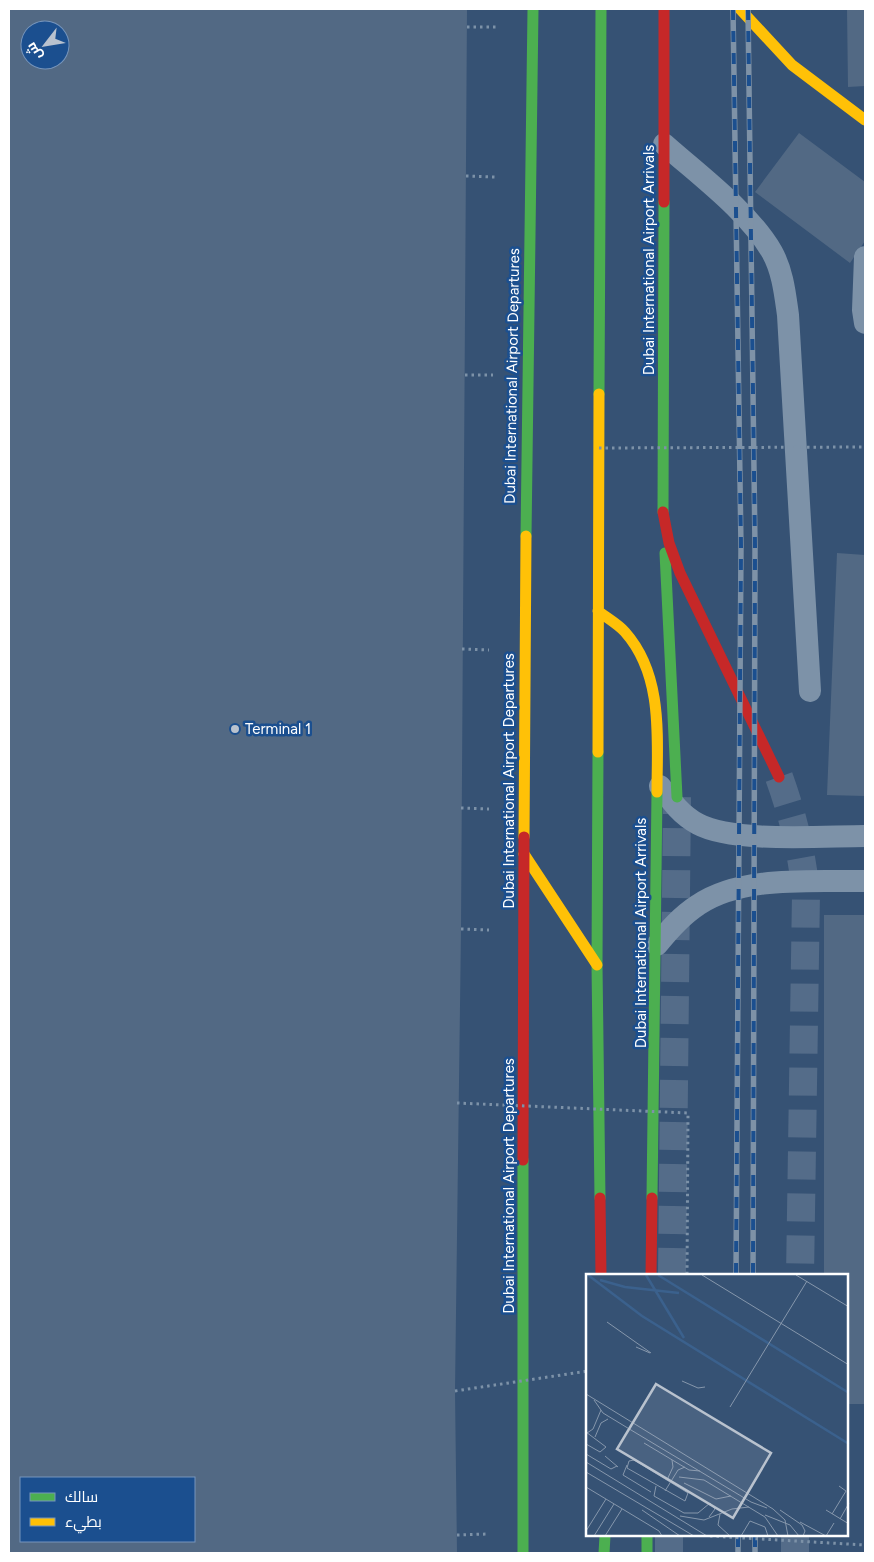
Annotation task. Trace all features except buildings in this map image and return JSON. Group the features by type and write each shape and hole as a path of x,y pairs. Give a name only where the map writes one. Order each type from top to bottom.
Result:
{"main road":[{"name":"Dubai International Airport Departures","path":"523,1553 526,446 533,9"},
{"path":"601,9 597,965 601,1274"},
{"name":"Dubai International Airport Arrivals","path":"664,9 663,511 677,797"},
{"path":"740,9 792,65 865,120"},
{"name":"Dubai International Airport Arrivals","path":"663,511 669,543 680,574 779,777"},
{"name":"Dubai International Airport Arrivals","path":"598,611 626,632 643,660 654,690 657,721 657,944 651,1274"},
{"path":"524,854 597,965"},
{"path":"604,1553 605,1537"},
{"path":"647,1537 647,1553"}],"lane":[{"path":"664,144 755,227 773,254 784,283 788,315 810,691"},
{"path":"865,257 863,310 865,323"},
{"path":"657,781 674,806 698,824 726,834 865,836"},
{"path":"657,944 676,922 698,904 725,892 753,885 865,880"}],"path":[{"path":"599,448 865,448"},
{"path":"457,1103 688,1113 687,1274"},
{"path":"455,1391 586,1371"},
{"path":"457,1535 488,1534"},
{"path":"727,1537 865,1545"}],"tunnel":[{"path":"779,777 796,835 806,894 800,1274"},
{"path":"672,1274 677,797"},
{"path":"669,1537 669,1553"},
{"path":"795,1537 795,1553"}],"railway":[{"path":"733,9 741,547 736,1274"},
{"path":"748,9 755,547 753,1274"},
{"path":"738,1537 738,1553"},
{"path":"755,1537 755,1553"}],"traffic: fast":[{"path":"526,536 533,9"},
{"path":"599,394 601,9"},
{"path":"663,512 664,202"},
{"path":"665,553 677,797"},
{"path":"598,752 597,965 600,1198"},
{"path":"652,1198 657,792"},
{"path":"523,1160 523,1553"},
{"path":"604,1553 605,1537"},
{"path":"647,1537 647,1553"}],"traffic: slow":[{"path":"740,9 792,65 865,120"},
{"path":"598,752 599,394"},
{"path":"524,837 526,536"},
{"path":"598,611 625,632 638,649 646,668 656,709 657,792"},
{"path":"524,854 597,965"}],"traffic: jam":[{"path":"664,9 664,202"},
{"path":"663,512 669,543 680,573 779,777"},
{"path":"523,1160 524,837"},
{"path":"600,1198 601,1274"},
{"path":"651,1274 652,1198"}],"place":[{"name":"Terminal 1","path":"235,729"}]}
